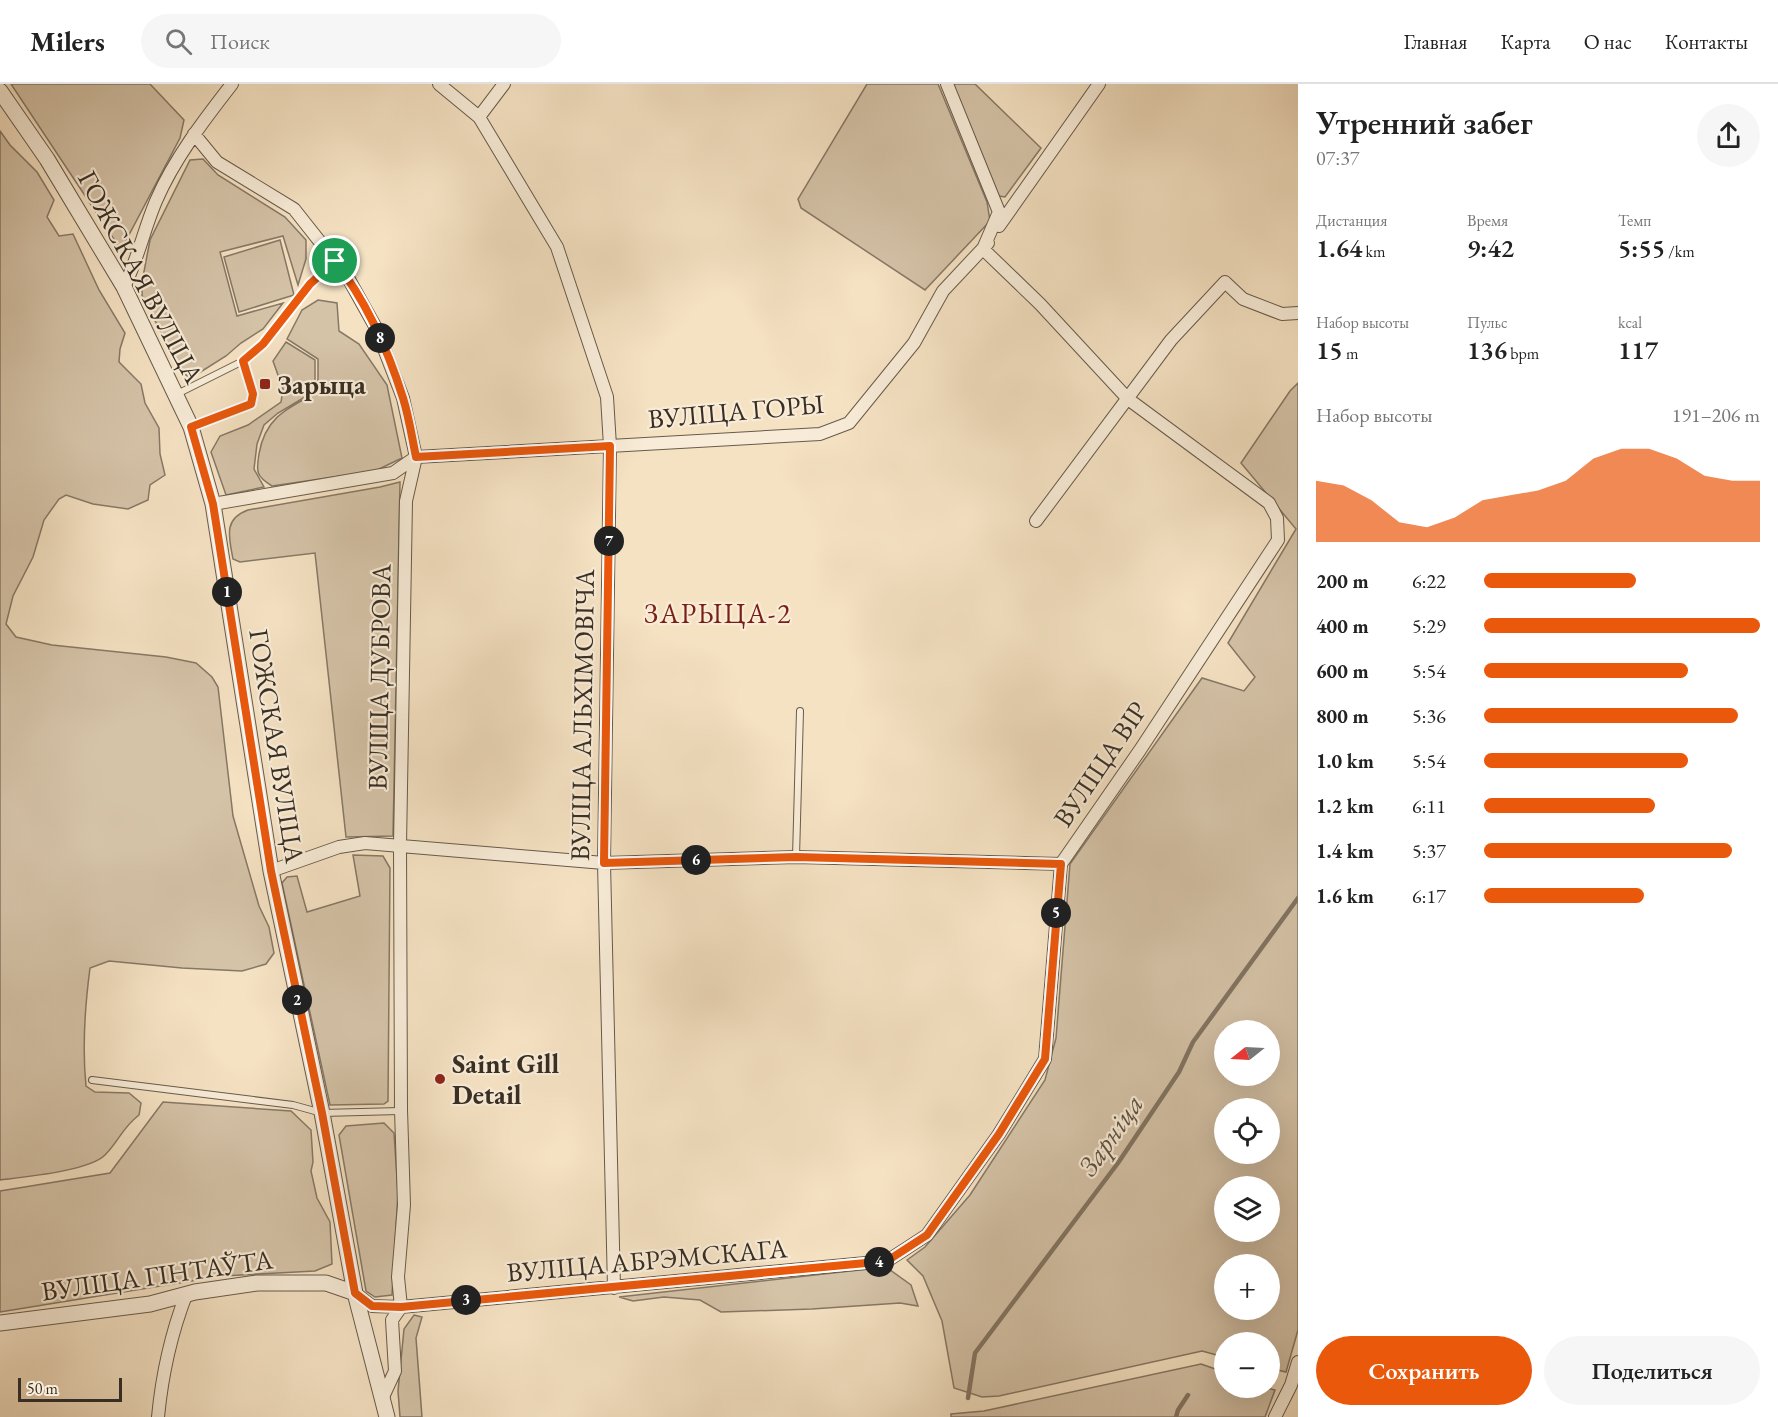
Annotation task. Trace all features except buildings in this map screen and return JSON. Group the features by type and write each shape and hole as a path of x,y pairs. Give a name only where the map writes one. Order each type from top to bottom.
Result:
{"street":[{"path":"124,287 135,264 156,200 194,134 232,84"},
{"name":"ВУЛІЦА АЛЬХІМОВІЧА","path":"439,84 479,117 557,247 608,397 610,446 604,863 614,1288"},
{"path":"479,117 504,84"},
{"path":"946,84 999,212 983,249 1040,304 1128,399"},
{"name":"ВУЛІЦА ГОРЫ","path":"213,504 393,473 416,457 819,434 849,423 914,343 943,291 983,249 1099,84"},
{"name":"ГОЖСКАЯ ВУЛІЦА","path":"0,92 47,159 124,287 191,427 213,504 271,871 322,1113 355,1293 387,1417"},
{"name":"ВУЛІЦА ДУБРОВА","path":"194,134 217,162 294,209 347,276 376,328 403,398 416,457 406,501 400,845 401,1110 404,1205 398,1277 401,1307"},
{"path":"1036,521 1171,340 1225,282 1243,299 1282,314 1298,313"},
{"name":"ВУЛІЦА ВІР","path":"887,1261 927,1235 999,1134 1045,1059 1061,864 1140,750 1278,540 1277,518 1269,503 1128,399"},
{"path":"271,871 339,847 365,843 604,863 796,857 1061,864"},
{"name":"ВУЛІЦА АБРЭМСКАГА","path":"355,1293 372,1306 401,1307 887,1261"},
{"name":"ВУЛІЦА ГІНТАЎТА","path":"0,1323 150,1304 186,1295 257,1283 326,1283 355,1293"},
{"path":"158,1417 162,1384 175,1322 186,1295"},
{"path":"382,1399 395,1371 392,1320 401,1307"},
{"path":"1275,1417 1294,1385 1298,1362"}],"lane":[{"path":"176,394 243,361 263,344 310,284 335,261"},
{"path":"191,427 251,404 253,394 243,361"},
{"path":"796,857 800,711"},
{"path":"92,1080 293,1105 322,1113 401,1110"}],"shaded area":[{"path":"11,84 150,84 184,120 180,138 121,250"},
{"path":"867,84 938,84 987,202 990,221 925,290 801,208 798,199"},
{"path":"953,84 975,84 1041,148 1005,197 999,196"},
{"path":"0,131 10,145 37,172 54,200 47,217 59,236 73,234 99,290 125,333 119,362 141,384 145,403 159,428 160,454 165,475 150,485 148,500 128,509 93,504 66,495 59,499 44,520 33,557 13,596 6,624 16,637 52,645 166,657 196,663 212,677 218,687 233,816 259,906 269,927 274,953 266,964 242,971 109,961 90,968 84,1056 86,1086 95,1092 129,1093 141,1103 139,1115 128,1125 105,1155 97,1161 56,1172 0,1180"},
{"path":"203,159 218,175 285,217 306,240 306,259 298,285 283,236 220,252 237,316 283,303 263,329 191,378 181,372 142,295 142,282 150,240 190,160"},
{"path":"280,240 294,295 239,312 224,257"},
{"path":"318,300 337,303 339,331 359,344 387,385 402,458 375,471 272,486 258,473 262,441 272,422 280,415 318,392 318,359 287,339 302,310"},
{"path":"286,342 315,360 315,391 278,413 264,425 257,444 254,469 264,487 226,495 211,452 220,436 248,425 281,402 283,389 273,361"},
{"path":"1298,383 1298,1330 1286,1372 1280,1371 1280,1332 1214,1332 1214,1354 1202,1351 999,1396 982,1397 954,1388 942,1321 923,1276 907,1260 925,1247 970,1195 1045,1080 1056,1038 1070,864 1202,678 1244,691 1255,677 1228,643 1296,529 1241,463 1290,391"},
{"path":"400,482 393,836 346,837 315,553 240,562 233,559 229,536 231,524 235,518 248,510"},
{"path":"353,855 383,856 390,868 388,1101 384,1104 330,1105 282,883 287,877 297,876 307,912 360,896"},
{"path":"163,1102 291,1111 311,1130 313,1162 311,1171 317,1198 330,1222 332,1264 315,1271 222,1276 0,1312 0,1191 110,1173"},
{"path":"384,1123 394,1133 398,1193 392,1295 375,1297 366,1291 339,1135 346,1126"},
{"path":"886,1267 911,1285 918,1306 900,1303 721,1312 700,1300 664,1297 633,1301 619,1297"},
{"path":"414,1315 422,1317 416,1338 422,1417 400,1417 398,1391 404,1329"},
{"path":"1201,1364 1214,1369 1214,1398 1272,1398 1265,1417 951,1417 951,1414 984,1411"}],"waterway":[{"name":"Зарніца","path":"968,1398 975,1353 1118,1163 1179,1072 1193,1042 1298,898"},
{"path":"1176,1417 1188,1395"}],"place":[{"name":"Зарыца","path":"265,384"},
{"name":"Saint Gill Detail","path":"440,1079"}],"district":[{"name":"ЗАРЫЦА-2","path":"718,613"}],"route":[{"path":"335,261 347,276 376,328 403,398 416,457 610,446 604,863 796,857 1061,864 1045,1059 999,1134 927,1235 887,1261 401,1307 372,1306 355,1293 322,1113 271,871 213,504 191,427 251,404 253,394 243,361 263,344 310,284 335,261"}]}
